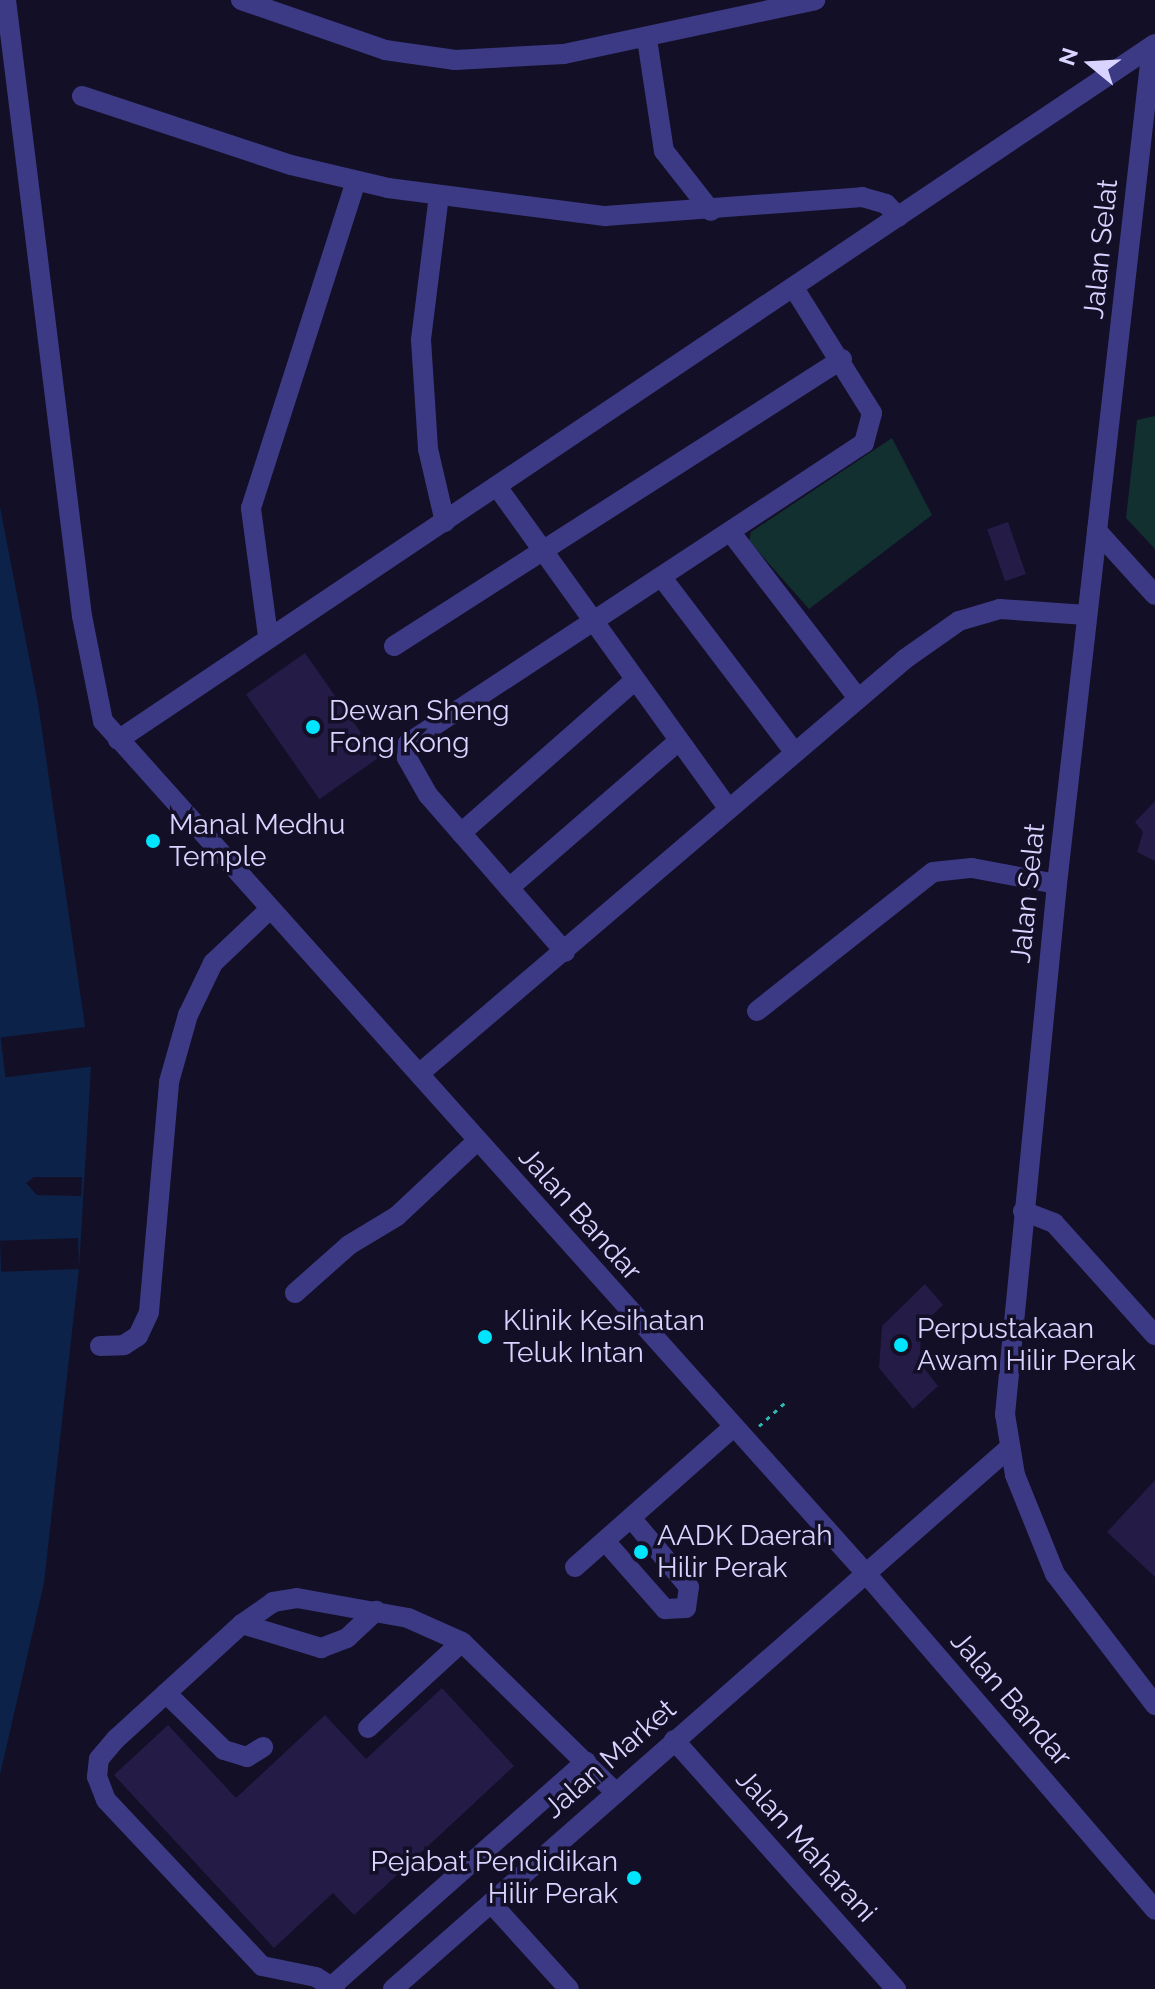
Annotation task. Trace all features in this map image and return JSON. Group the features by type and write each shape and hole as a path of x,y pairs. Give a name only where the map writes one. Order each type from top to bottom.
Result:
{"street":[{"name":"Jalan Bandar","path":"6,0 90,673 103,721 863,1570 1155,1910"},
{"path":"241,0 424,59 508,60 647,39 815,0"},
{"path":"647,39 664,151 711,211"},
{"path":"118,740 268,636 498,488 1154,45"},
{"name":"Jalan Selat","path":"1154,45 1086,615 1005,1376 1009,1448 1026,1509 1055,1574 1155,1705"},
{"path":"82,96 356,181 439,195 605,216 711,211 862,197 886,204 899,217"},
{"path":"268,636 260,611 251,508 356,181"},
{"path":"439,195 421,340 428,449 445,522"},
{"path":"565,952 461,833 415,775 408,743 418,731 595,623 864,443 872,413 842,359 794,288"},
{"path":"394,646 544,553 842,359"},
{"path":"498,488 729,809"},
{"path":"1097,531 1155,595"},
{"path":"732,534 858,698"},
{"path":"663,579 793,750"},
{"path":"420,1073 565,952 793,750 959,621 1014,608 1086,615"},
{"path":"461,833 635,680"},
{"path":"509,888 679,741"},
{"path":"757,1011 933,872 972,868 1057,884"},
{"path":"100,1346 124,1345 138,1336 149,1312 169,1082 188,1015 213,963 270,909"},
{"path":"295,1293 349,1245 397,1216 477,1141"},
{"path":"1023,1211 1054,1223 1155,1335"},
{"path":"575,1567 738,1433"},
{"name":"Jalan Market","path":"393,1989 863,1570 1009,1448"},
{"path":"605,1541 665,1609 686,1608 689,1587 631,1518"},
{"path":"586,1761 334,1988 262,1966 106,1800 99,1759 242,1624 273,1602 297,1598 376,1611 462,1642 586,1761 614,1791"},
{"path":"242,1624 321,1648 347,1638 376,1611"},
{"path":"368,1728 462,1642"},
{"path":"166,1693 224,1750 247,1757 263,1747"},
{"name":"Jalan Maharani","path":"674,1740 896,1989"},
{"path":"491,1903 569,1989"}],"path":[{"path":"738,1433 788,1400"}],"green space":[{"path":"1155,416 1155,549 1126,518 1137,420"},
{"path":"892,438 932,515 809,609 749,541 751,532"}],"water":[{"path":"0,507 38,703 91,1067 79,1269 44,1583 0,1775"}],"pier":[{"path":"86,1027 91,1067 6,1077 1,1037"},
{"path":"34,1177 82,1177 81,1196 37,1195 26,1183"},
{"path":"78,1238 79,1269 1,1272 0,1241"}],"building":[{"path":"1008,522 1026,574 1005,581 987,529"},
{"name":"Dewan Sheng Fong Kong","path":"305,653 378,758 319,799 246,694"},
{"path":"1155,801 1155,861 1137,852 1143,832 1135,822"},
{"name":"Perpustakaan Awam Hilir Perak","path":"925,1284 943,1305 921,1326 920,1363 938,1386 913,1409 879,1368 882,1326"},
{"path":"1155,1480 1155,1577 1107,1532"},
{"path":"442,1688 514,1766 354,1915 333,1893 274,1948 114,1775 168,1725 236,1798 325,1715 366,1759"}],"place":[{"name":"Dewan Sheng Fong Kong","path":"313,727"},
{"name":"Manal Medhu Temple","path":"153,841"},
{"name":"Klinik Kesihatan Teluk Intan","path":"485,1337"},
{"name":"Perpustakaan Awam Hilir Perak","path":"901,1345"},
{"name":"AADK Daerah Hilir Perak","path":"641,1552"},
{"name":"Pejabat Pendidikan Hilir Perak","path":"634,1878"}]}
